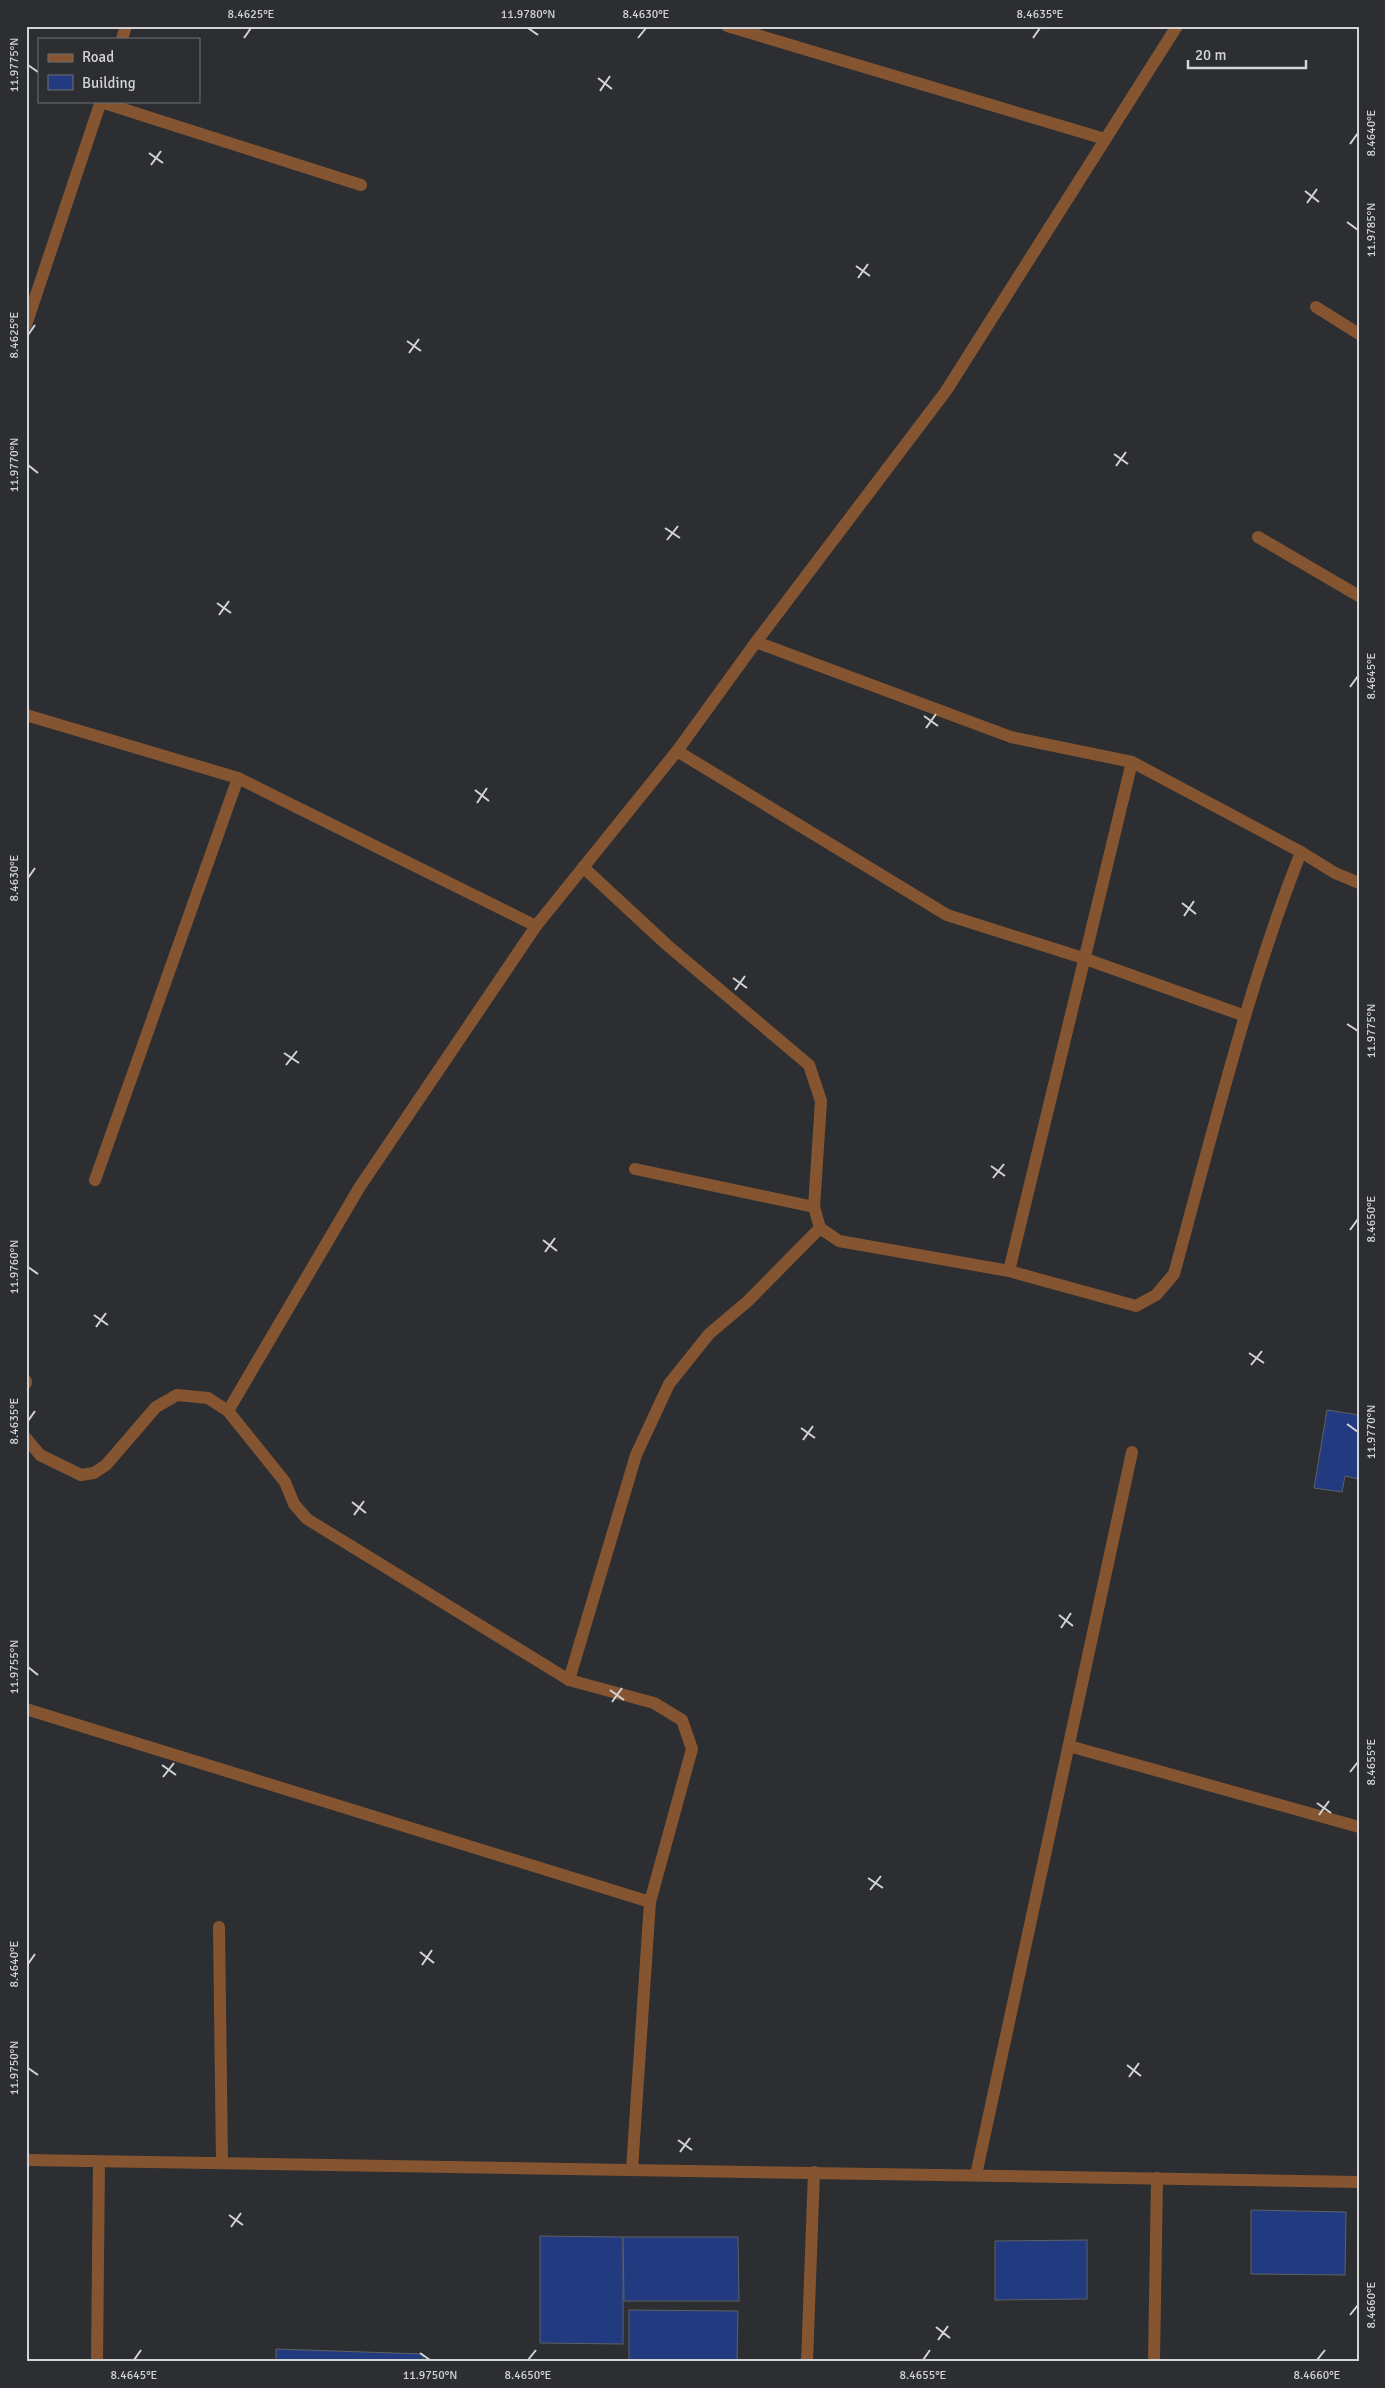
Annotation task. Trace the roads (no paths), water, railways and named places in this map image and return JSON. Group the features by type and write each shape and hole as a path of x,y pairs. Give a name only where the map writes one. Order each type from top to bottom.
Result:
{"street":[{"path":"122,38 126,26"},
{"path":"728,26 1105,139"},
{"path":"228,1411 359,1188 536,926 677,751 756,642 946,391 1177,26"},
{"path":"26,325 101,102 361,185"},
{"path":"1316,307 1359,334"},
{"path":"1258,537 1359,596"},
{"path":"756,642 1011,737 1132,762 1301,852 1335,873 1359,882"},
{"path":"26,715 238,778 536,926"},
{"path":"677,751 947,915 1083,958 1245,1016"},
{"path":"1009,1271 1083,958 1132,762"},
{"path":"96,1180 238,778"},
{"path":"583,867 667,944 809,1065 821,1101 814,1206 820,1228 839,1241 1009,1271 1136,1306 1156,1295 1174,1274 1245,1016 1278,911 1301,852"},
{"path":"635,1169 814,1206"},
{"path":"568,1680 636,1455 669,1384 709,1334 748,1301 820,1228"},
{"path":"26,1438 40,1455 81,1476 94,1473 106,1465 156,1407 177,1395 208,1398 228,1411 285,1482 294,1504 307,1519 568,1680 654,1703 682,1720 692,1749 650,1902 632,2169"},
{"path":"976,2175 1132,1452"},
{"path":"26,1709 650,1902"},
{"path":"1069,1746 1359,1827"},
{"path":"219,1928 222,2163"},
{"path":"26,2160 1359,2182"},
{"path":"97,2362 99,2162"},
{"path":"808,2362 814,2172"},
{"path":"1154,2362 1157,2178"}]}
